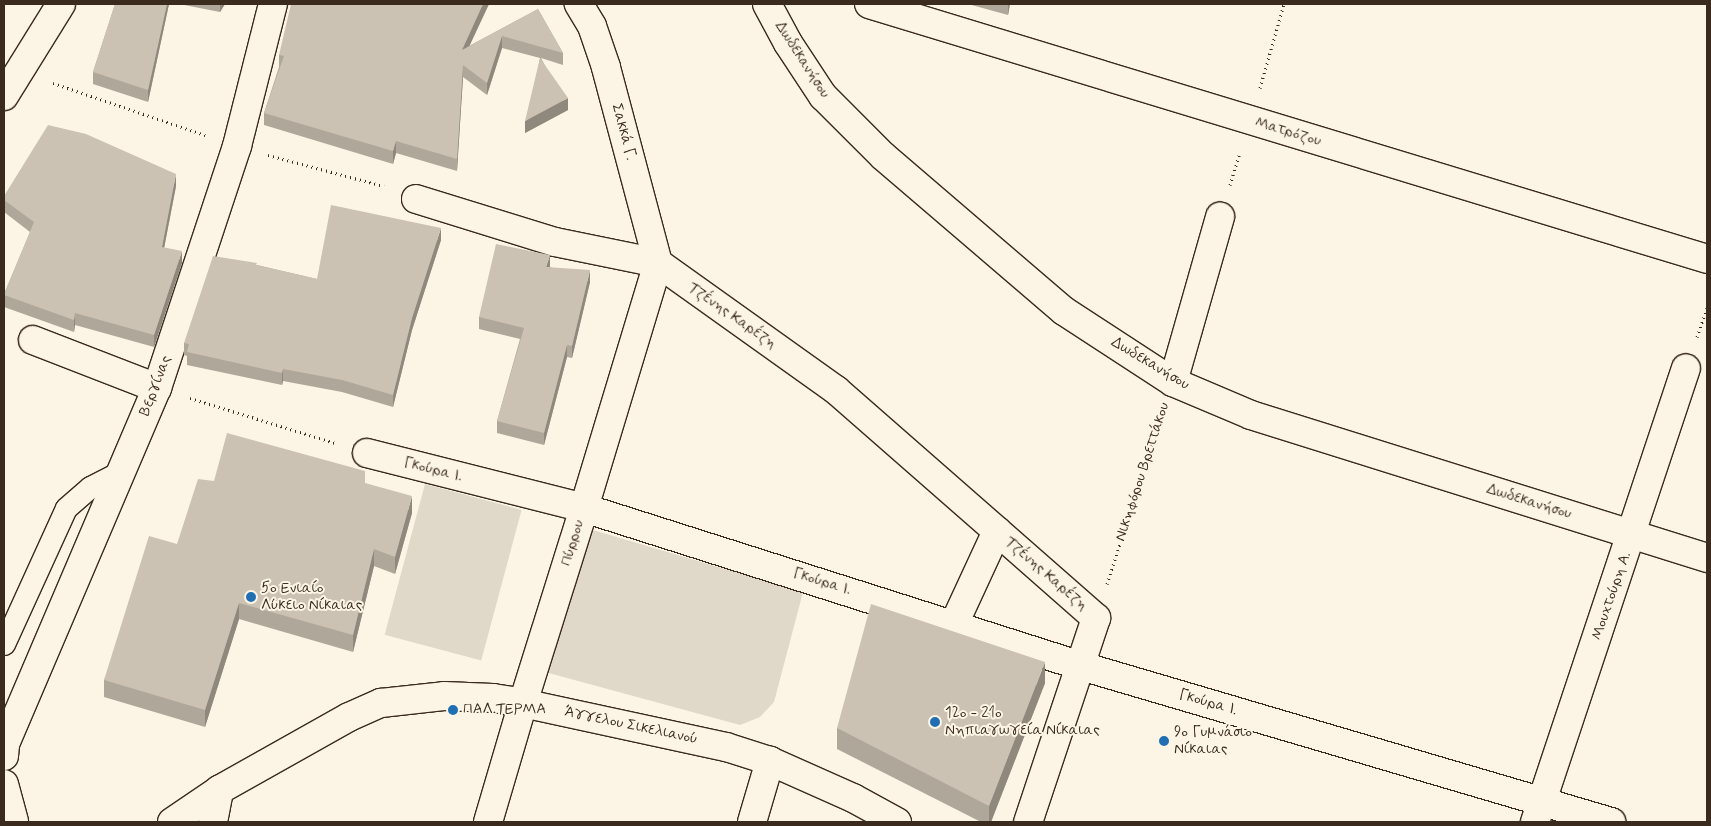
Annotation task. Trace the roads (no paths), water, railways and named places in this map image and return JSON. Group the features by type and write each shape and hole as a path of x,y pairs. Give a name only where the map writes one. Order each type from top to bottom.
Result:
{"street":[{"path":"4,96 61,4"},
{"name":"Βεργίνας","path":"4,756 5,744 157,388 237,146 273,4"},
{"name":"Σακκά Γ.","path":"579,4 592,26 606,67 658,263"},
{"name":"Δωδεκανήσου","path":"767,4 788,43 823,96 883,156 1064,311 1173,382 1251,415 1707,558"},
{"name":"Ματρόζου","path":"869,4 1707,259"},
{"name":"Τζένης Καρέζη","path":"416,199 555,242 658,263 836,390 1096,618 1078,665"},
{"path":"1173,382 1220,217"},
{"name":"Πύρρου","path":"488,822 658,263"},
{"path":"33,340 157,388"},
{"name":"Μουχτούρη Α.","path":"1538,811 1633,535 1686,369"},
{"name":"Γκούρα Ι.","path":"366,453 584,508 1538,811 1611,822"},
{"name":"Τζένης Καρέζη","path":"954,624 996,531"},
{"path":"1028,822 1078,665"},
{"name":"Άγγελου Σικελιανού","path":"172,822 220,790 380,703 444,696 493,698 726,747 770,761 853,798 897,822"},
{"path":"752,822 770,761"},
{"path":"4,784 9,815"},
{"path":"213,822 220,790"}],"lane":[{"path":"4,644 66,508 90,487 120,472"}],"place":[{"name":"5ο Ενιαίο Λύκειο Νίκαιας","path":"251,597"},
{"name":"ΠΑΛ.ΤΕΡΜΑ","path":"453,710"},
{"name":"12ο - 21ο Νηπιαγωγεία Νίκαιας","path":"935,722"},
{"name":"9ο Γυμνάσιο Νίκαιας","path":"1164,741"}]}
